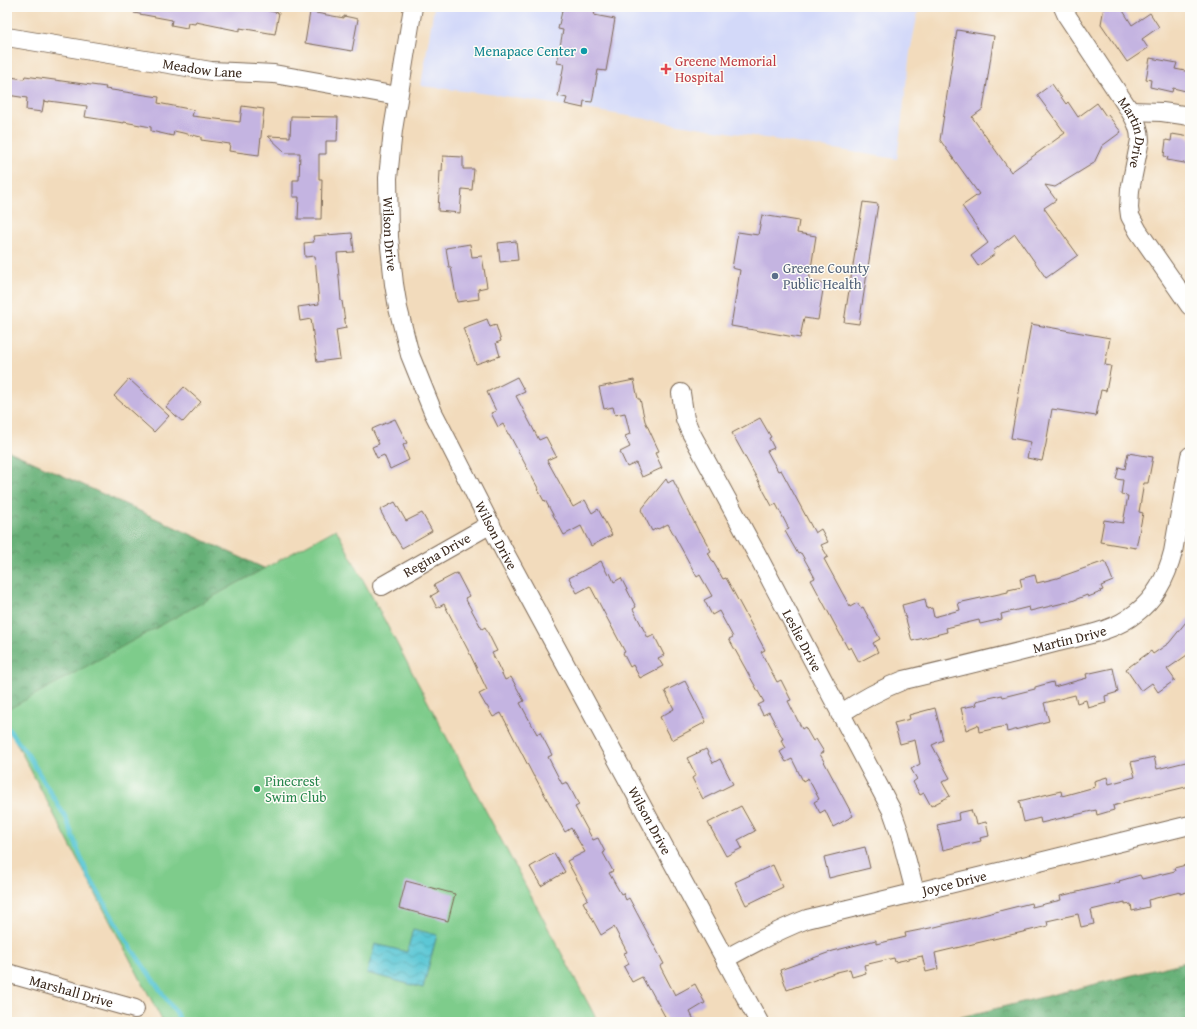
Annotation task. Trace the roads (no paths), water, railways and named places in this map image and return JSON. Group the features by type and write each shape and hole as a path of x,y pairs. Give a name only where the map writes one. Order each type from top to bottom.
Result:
{"street":[{"name":"Wilson Drive","path":"413,7 393,130 388,178 389,237 394,284 398,308 410,355 433,412 504,551 759,1022"},
{"name":"Martin Drive","path":"1063,7 1067,16 1137,123 1140,132 1140,140 1130,190 1130,216 1138,231 1190,306"},
{"name":"Meadow Lane","path":"7,37 211,71 274,74 398,96"},
{"path":"1130,111 1162,112 1190,116"},
{"name":"Leslie Drive","path":"680,393 685,419 690,431 892,811 900,834 915,892"},
{"name":"Martin Drive","path":"840,714 863,699 886,687 904,680 1111,628 1137,613 1160,586 1170,563 1190,456"},
{"name":"Regina Drive","path":"382,586 491,524"},
{"name":"Joyce Drive","path":"725,959 784,928 807,919 1190,825"},
{"name":"Marshall Drive","path":"7,973 135,1009"}],"water":[{"path":"413,929 437,935 423,988 367,973 375,944 407,952"}],"waterway":[{"path":"7,727 28,755 66,818 87,873 127,942 181,1022"}],"place":[{"name":"Menapace Center","path":"584,51"},
{"name":"Greene Memorial Hospital","path":"666,69"},
{"name":"Greene County Public Health","path":"775,276"},
{"name":"Pinecrest Swim Club","path":"257,789"}]}
